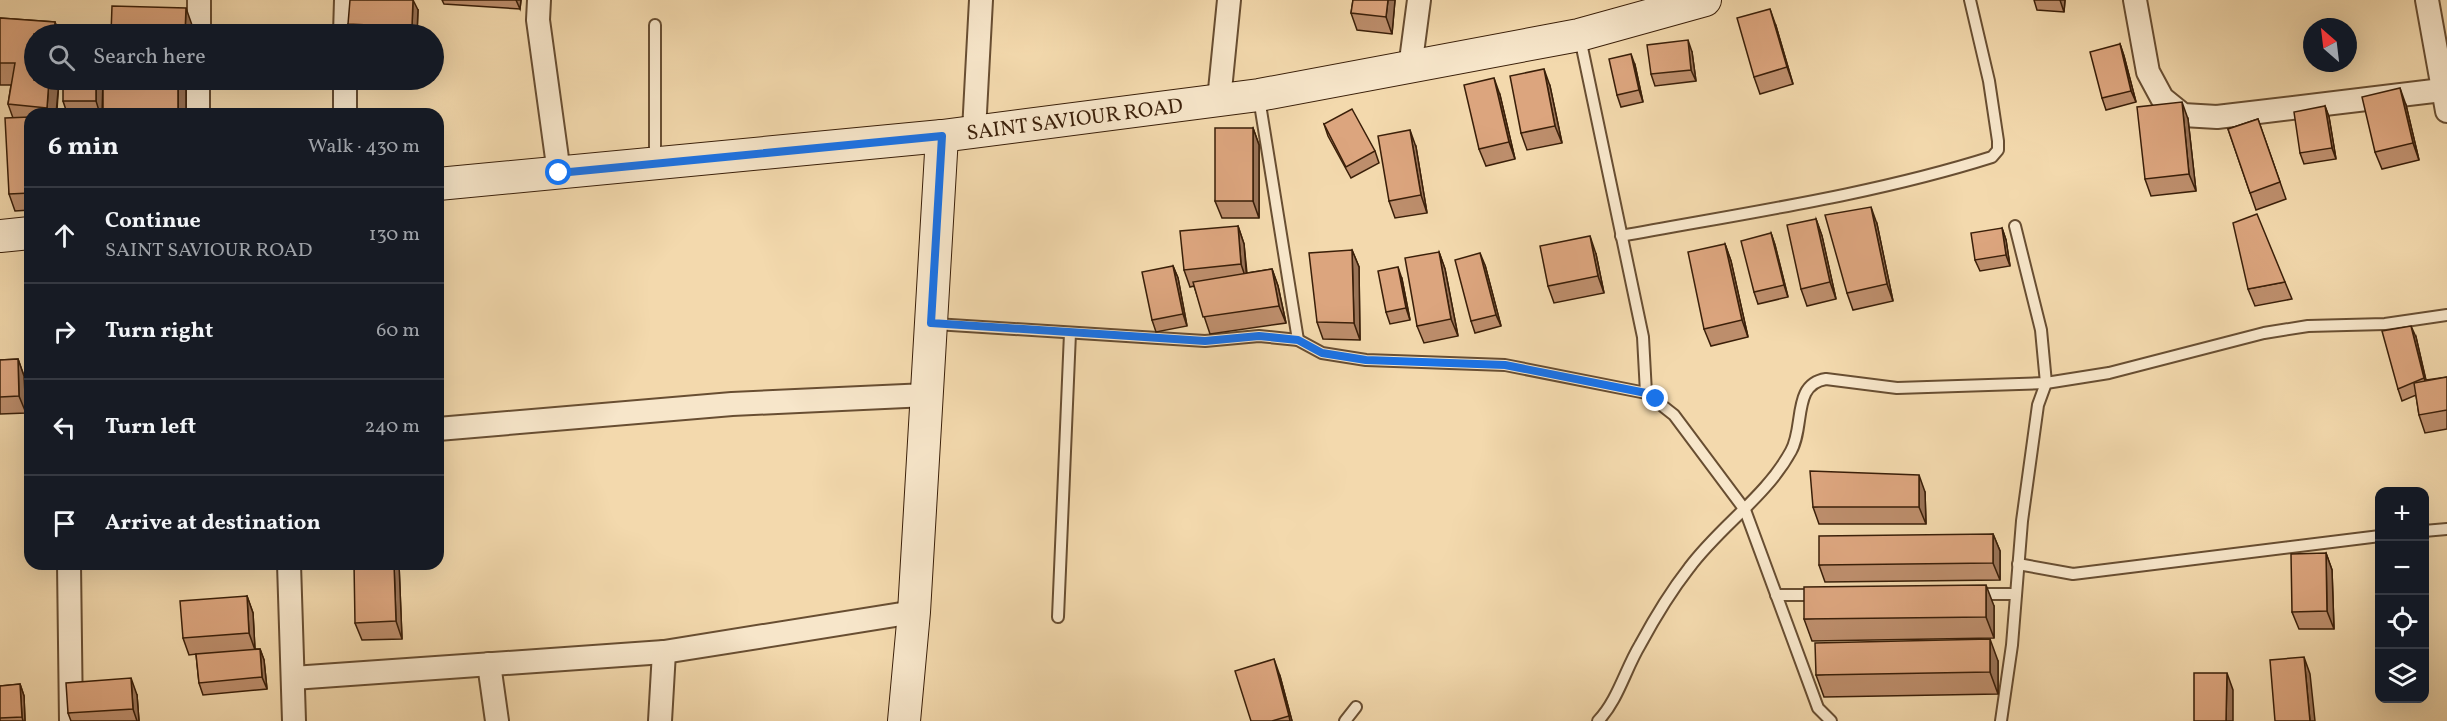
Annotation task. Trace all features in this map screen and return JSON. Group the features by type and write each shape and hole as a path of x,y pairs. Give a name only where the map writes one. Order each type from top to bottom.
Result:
{"street":[{"path":"199,0 199,24"},
{"path":"345,0 345,24"},
{"path":"539,0 538,20 559,173"},
{"path":"974,130 981,0"},
{"path":"1219,100 1229,0"},
{"path":"1410,68 1419,0"},
{"name":"SAINT SAVIOUR ROAD","path":"444,183 942,136 974,130 1259,95 1579,35 1637,9 1705,0"},
{"path":"2135,0 2148,72 2162,98 2182,115 2217,117 2444,100 2427,0"},
{"path":"198,90 198,108"},
{"path":"345,90 345,108"},
{"path":"904,721 914,612 942,136"},
{"path":"0,236 24,234"},
{"path":"444,428 732,404 927,394"},
{"path":"69,570 71,721"},
{"path":"289,570 294,721"},
{"path":"293,678 664,652 914,612"},
{"path":"660,721 664,652"},
{"path":"489,664 497,721"}],"lane":[{"path":"1621,236 1813,201 1939,174 1992,157 1998,150 1998,141 1989,81 1970,0"},
{"path":"655,25 655,163"},
{"path":"1579,35 1643,337 1646,393"},
{"path":"1259,95 1298,340"},
{"path":"2001,721 2022,521 2038,405 2046,383 2041,330 2015,226"},
{"path":"1598,721 1612,702 1639,645 1688,569 1713,538 1744,510 1772,478 1792,450 1798,432 1803,397 1809,385 1815,381 1826,379 1897,388 2046,383 2109,373 2264,333 2308,326 2385,324 2447,315"},
{"path":"931,323 1205,341 1259,336 1298,340 1322,353 1366,360 1505,365 1646,393 1674,415 1744,510 1818,708 1831,721"},
{"path":"1058,617 1070,333"},
{"path":"2429,531 2447,529"},
{"path":"2018,564 2073,574 2375,536"},
{"path":"1970,594 2016,594"},
{"path":"1776,595 1833,595"},
{"path":"1345,721 1356,707"}],"building":[{"path":"350,0 413,0 412,24 348,24"},
{"path":"1353,0 1388,0 1386,17 1351,13"},
{"path":"112,6 186,8 185,24 111,24"},
{"path":"1770,9 1787,67 1754,77 1737,18"},
{"path":"0,18 55,22 55,24 24,24 24,90 48,90 47,108 8,104 15,63 0,63"},
{"path":"1688,40 1691,70 1651,74 1647,45"},
{"path":"2120,44 2131,91 2102,98 2090,52"},
{"path":"1631,54 1639,90 1617,95 1609,59"},
{"path":"1544,69 1555,126 1521,133 1510,76"},
{"path":"1494,78 1509,142 1479,149 1464,85"},
{"path":"2400,88 2413,143 2375,152 2362,97"},
{"path":"63,90 96,90 96,101 63,101"},
{"path":"103,90 178,90 178,108 103,108"},
{"path":"2182,102 2189,174 2145,179 2137,107"},
{"path":"2325,106 2332,148 2300,153 2294,112"},
{"path":"1352,109 1375,151 1346,167 1324,124"},
{"path":"24,117 24,193 9,194 5,118"},
{"path":"2258,119 2280,182 2250,193 2228,129"},
{"path":"1215,128 1253,128 1253,201 1215,201"},
{"path":"1410,130 1421,195 1389,201 1378,136"},
{"path":"1871,207 1887,284 1847,293 1825,215"},
{"path":"2257,214 2285,282 2248,289 2233,223"},
{"path":"1816,219 1830,282 1801,289 1787,225"},
{"path":"1238,226 1241,264 1184,270 1180,231"},
{"path":"2002,228 2006,255 1975,260 1971,233"},
{"path":"1771,233 1784,285 1754,292 1741,241"},
{"path":"1590,236 1598,276 1548,286 1540,246"},
{"path":"1725,244 1742,320 1704,329 1688,252"},
{"path":"1352,250 1354,323 1317,322 1309,253"},
{"path":"1439,252 1451,319 1417,326 1405,258"},
{"path":"1480,253 1496,315 1471,321 1455,260"},
{"path":"1173,266 1183,314 1152,320 1142,272"},
{"path":"1398,267 1406,308 1386,312 1378,271"},
{"path":"1272,269 1279,306 1203,317 1193,282"},
{"path":"2411,326 2424,378 2398,389 2382,331"},
{"path":"18,359 19,396 0,397 0,360"},
{"path":"2447,377 2447,410 2419,415 2414,383"},
{"path":"1810,471 1919,475 1919,507 1813,507"},
{"path":"1993,534 1993,563 1819,565 1819,536"},
{"path":"2326,553 2327,611 2292,612 2291,554"},
{"path":"354,570 394,570 396,621 355,623"},
{"path":"1986,585 1986,617 1804,619 1804,587"},
{"path":"247,596 249,633 183,638 180,601"},
{"path":"1990,639 1990,672 1816,675 1815,643"},
{"path":"260,649 262,677 199,683 196,654"},
{"path":"2304,657 2310,721 2275,721 2270,660"},
{"path":"1274,659 1289,716 1272,721 1251,721 1235,671"},
{"path":"2194,673 2227,673 2226,721 2194,721"},
{"path":"131,678 133,709 68,713 66,683"},
{"path":"20,684 22,717 0,718 0,686"}],"route":[{"path":"559,173 942,136 931,323 1205,341 1259,336 1298,340 1322,353 1366,360 1505,365 1646,393 1656,399"}]}
